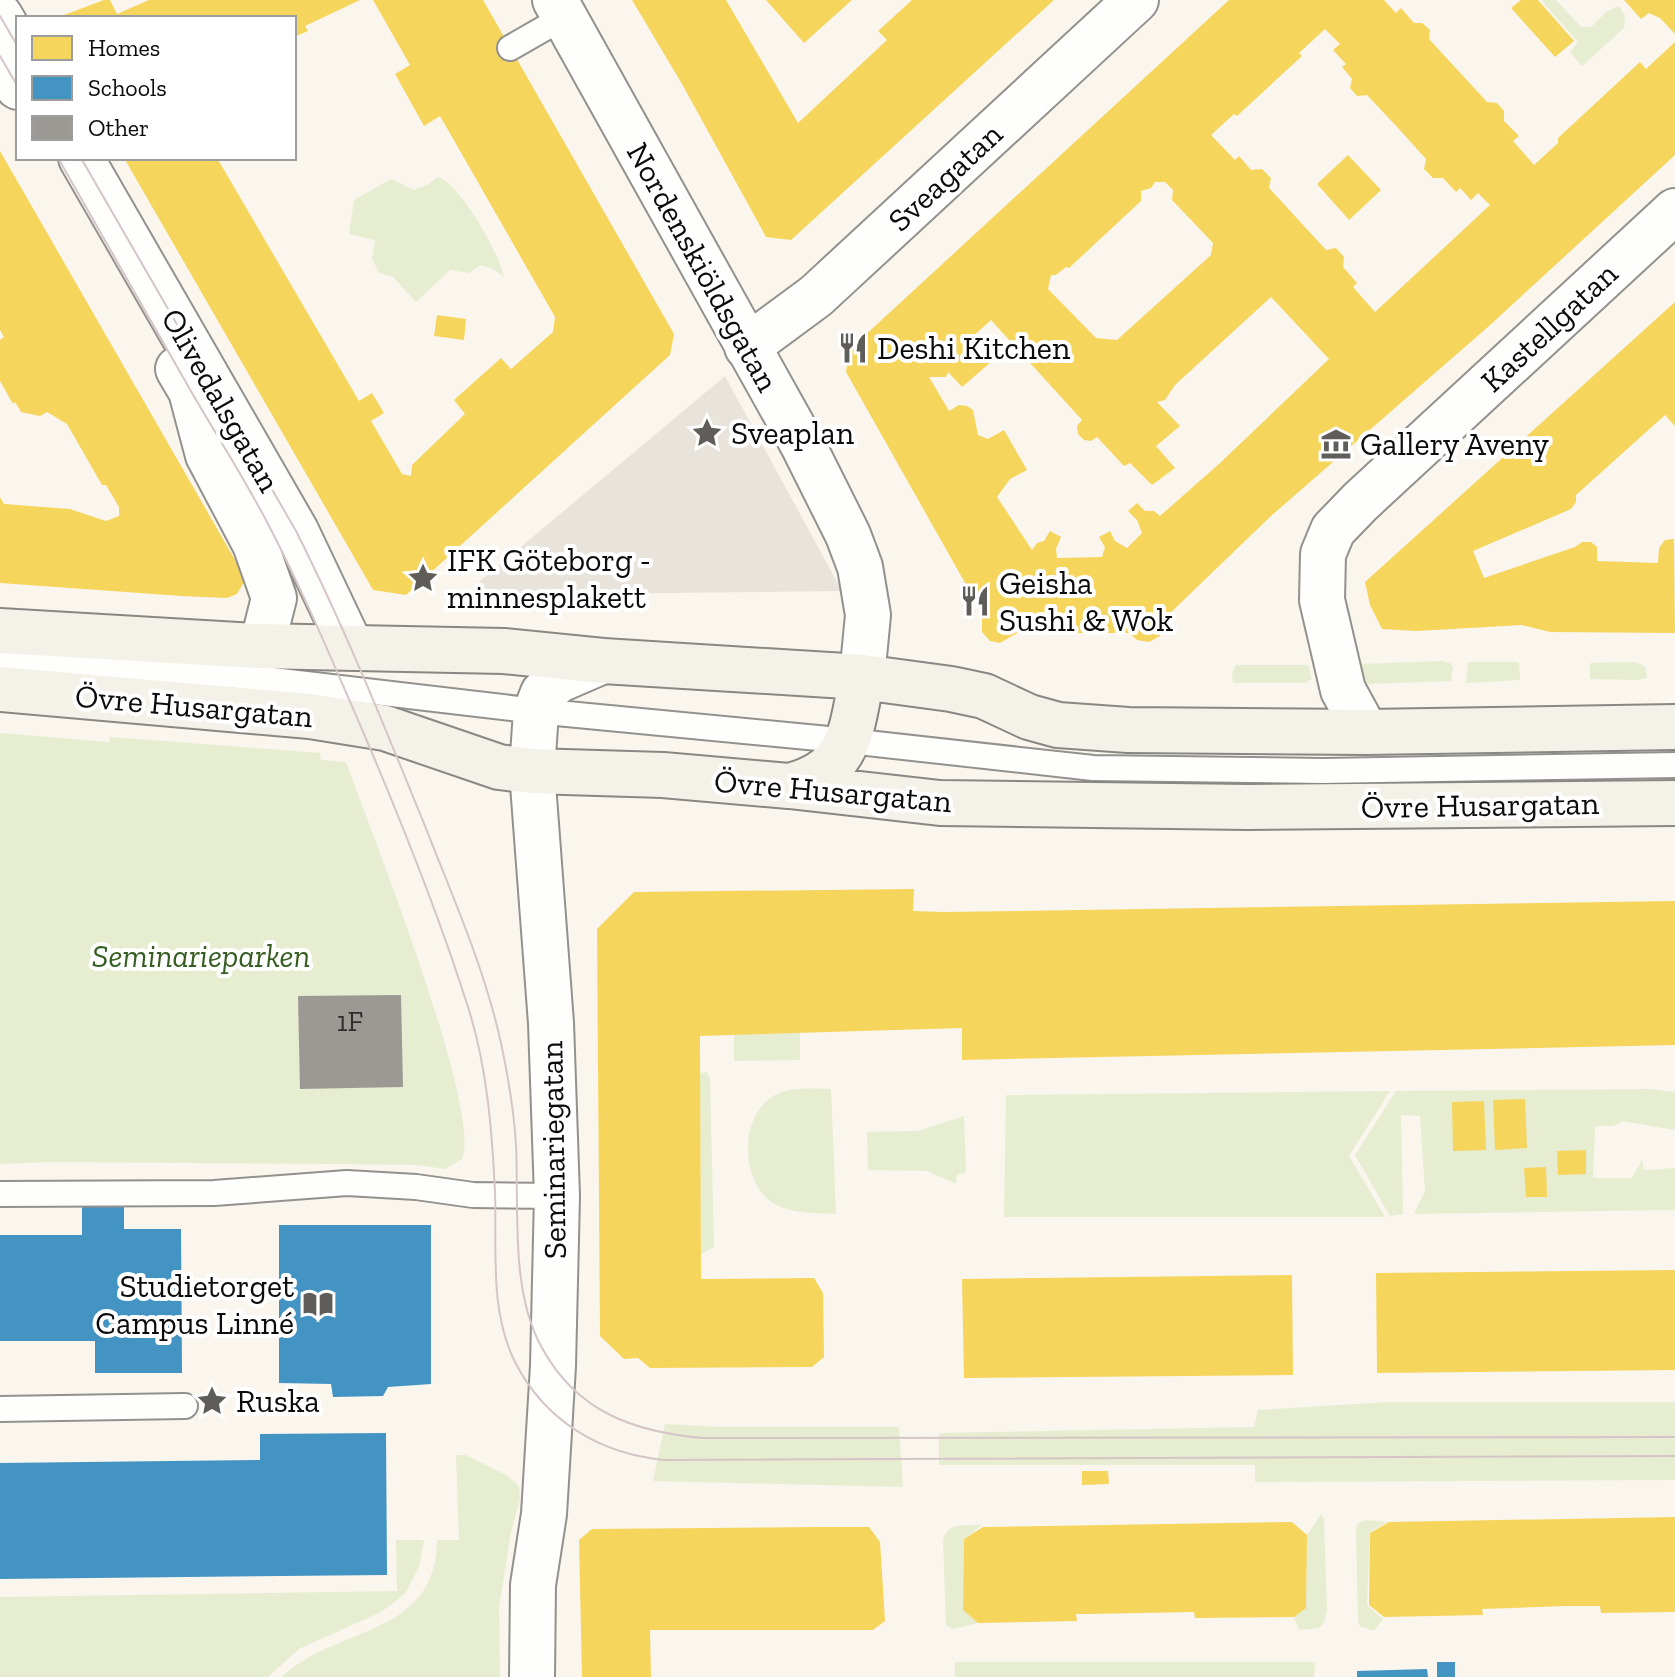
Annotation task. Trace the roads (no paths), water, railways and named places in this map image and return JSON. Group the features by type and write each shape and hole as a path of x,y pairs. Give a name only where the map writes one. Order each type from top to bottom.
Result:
{"main road":[{"name":"Övre Husargatan","path":"0,631 257,646 504,651 603,661 862,677 984,696 1029,717 1058,725 1128,730 1366,732 1675,727"},
{"name":"Nordenskiöldsgatan","path":"789,786 825,771 841,756 849,741 862,677"},
{"name":"Övre Husargatan","path":"0,689 359,723 385,728 499,767 663,775 940,803 1248,807 1675,803"}],"street":[{"name":"Sveagatan","path":"747,347 816,296 1136,0"},
{"name":"Nordenskiöldsgatan","path":"560,8 803,445 848,535 860,567 868,615 862,677"},
{"path":"0,16 16,44"},
{"path":"0,56 16,84"},
{"name":"Olivedalsgatan","path":"59,160 191,391 208,455 255,544 274,598 265,634 257,646"},
{"name":"Olivedalsgatan","path":"82,160 296,531 351,647"},
{"name":"Kastellgatan","path":"1366,732 1343,690 1322,600 1323,554 1333,530 1675,211"},
{"path":"536,711 543,693 559,680 603,661"},
{"name":"Seminariegatan","path":"532,1677 533,1585 544,1514 553,1366 557,1196 551,1023 532,771 536,711"}],"lane":[{"path":"510,48 560,8"},
{"path":"0,660 238,676 536,711 1093,768 1323,771 1675,765"},
{"path":"0,1194 214,1193 347,1183 416,1187 473,1195 557,1196"},
{"path":"0,1409 185,1406"}],"tram line":[{"path":"0,16 16,44"},
{"path":"0,56 16,84"},
{"path":"59,160 267,522 316,624 404,831 456,971 480,1052 492,1145 496,1278 501,1321 515,1362 527,1383 559,1417 597,1442 665,1460 1675,1456"},
{"path":"82,160 296,531 396,755 468,936 501,1043 515,1132 518,1249 525,1301 532,1325 556,1370 590,1403 631,1424 703,1438 1675,1437"}],"place":[{"name":"Deshi Kitchen","path":"853,348"},
{"name":"Sveaplan","path":"707,433"},
{"name":"Gallery Aveny","path":"1336,444"},
{"name":"IFK Göteborg - minnesplakett","path":"423,578"},
{"name":"Geisha Sushi & Wok","path":"975,601"},
{"name":"Studietorget Campus Linné","path":"318,1304"},
{"name":"Ruska","path":"212,1401"}],"park label":[{"name":"Seminarieparken","path":"201,956"}]}
